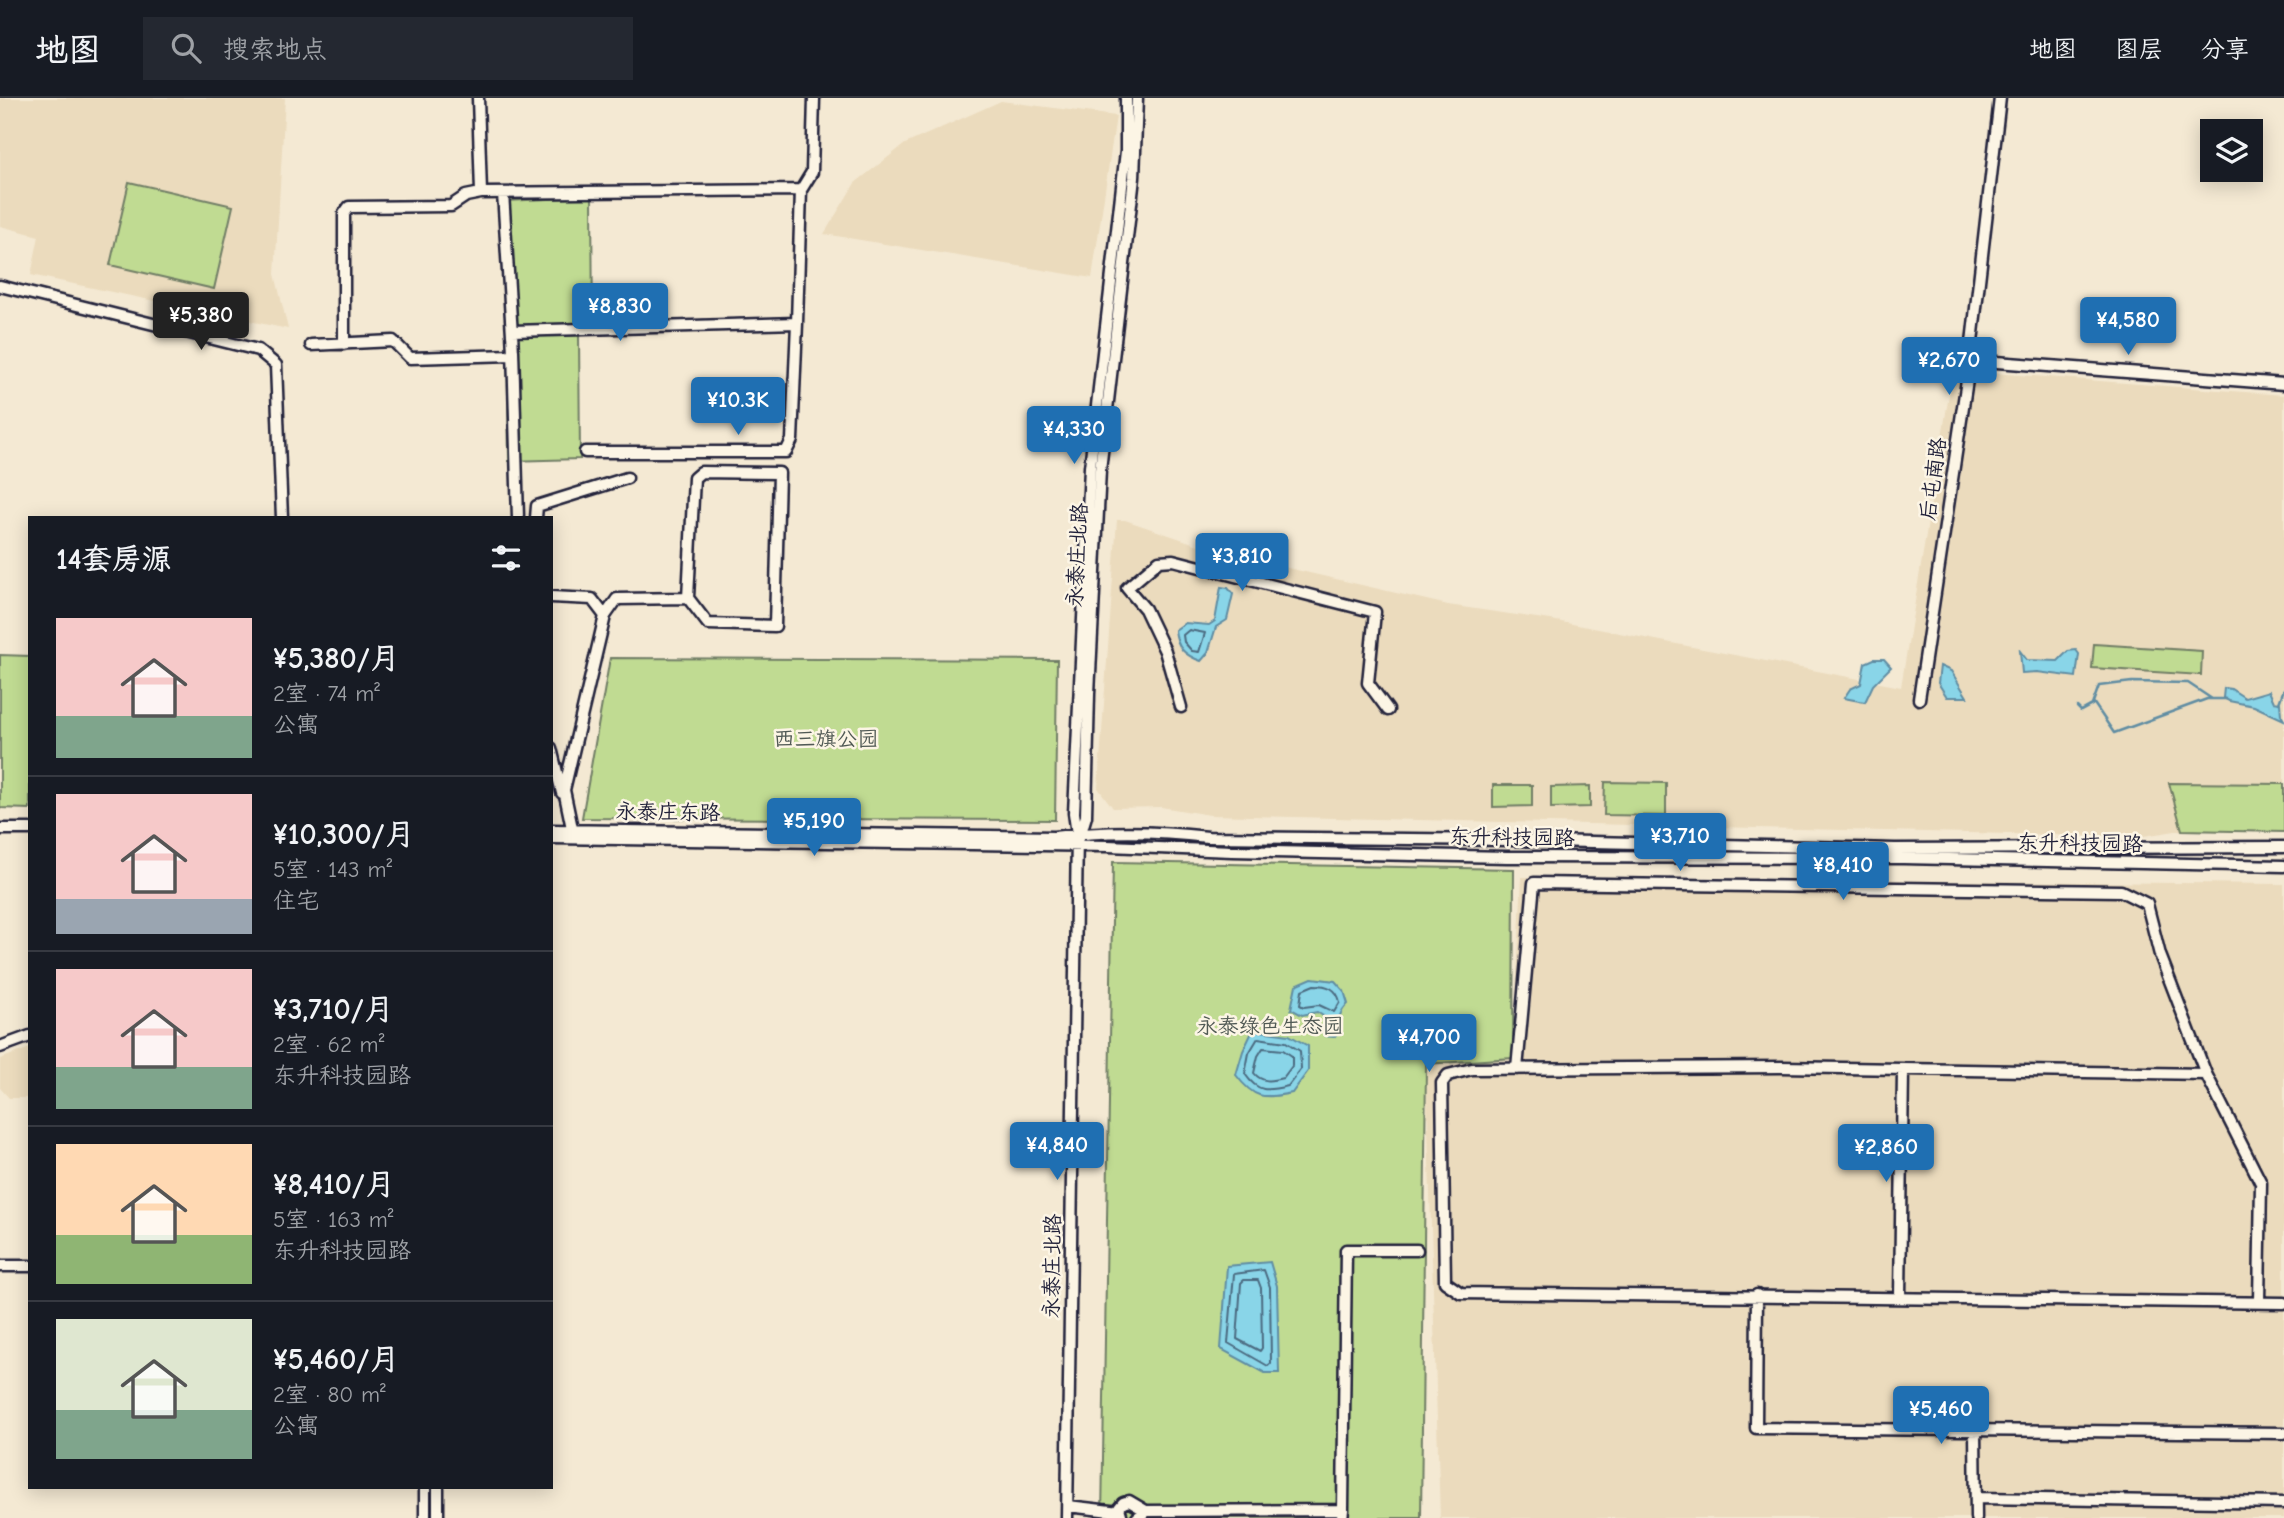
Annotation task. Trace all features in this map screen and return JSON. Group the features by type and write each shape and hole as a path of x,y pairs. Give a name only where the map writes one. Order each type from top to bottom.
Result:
{"street":[{"path":"478,98 481,193"},
{"path":"585,452 786,452 792,440 801,190 812,172 814,98"},
{"name":"永泰庄北路","path":"1079,834 1074,813 1090,467 1126,151 1126,98"},
{"name":"永泰庄北路","path":"1067,1518 1076,846 1086,816 1100,470 1133,178 1137,98"},
{"name":"后屯南路","path":"1919,699 1970,360 2000,98"},
{"path":"344,344 344,214 349,207 451,206 466,195 481,193 801,190"},
{"path":"503,193 513,355"},
{"path":"0,286 258,350 276,365 282,516"},
{"path":"518,516 512,331 797,323"},
{"path":"310,345 393,341 410,358 513,355"},
{"path":"1970,360 2284,384"},
{"path":"701,472 779,473 775,626 708,624 688,598 694,478 701,472"},
{"path":"536,516 537,506 627,478"},
{"path":"1181,707 1165,650 1145,608 1127,588 1159,561 1173,560 1375,612 1367,683 1388,710"},
{"path":"553,597 592,599 605,615"},
{"path":"553,756 573,834 564,790 605,615 617,600 688,598"},
{"path":"0,829 28,829"},
{"name":"永泰庄东路","path":"553,830 1054,837 1079,834"},
{"name":"东升科技园路","path":"1079,834 1100,831 1161,831 1208,837 1509,840 1895,849 2284,847"},
{"name":"永泰庄东路","path":"553,838 1076,846"},
{"name":"东升科技园路","path":"1076,846 1493,857 1902,858 2284,866"},
{"path":"1517,1069 1534,883 2121,891 2147,904 2160,955 2207,1074 2261,1183 2259,1302"},
{"path":"0,1047 28,1037"},
{"path":"2207,1074 1781,1067 1457,1071 1448,1075 1441,1083 1445,1282 1461,1293 2284,1303"},
{"path":"1900,1297 1903,1071"},
{"path":"1068,1506 1120,1515 1121,1505 1129,1501 1146,1511 1343,1514 1346,1250 1417,1250"},
{"path":"0,1266 28,1266"},
{"path":"1757,1295 1756,1429 2284,1433"},
{"path":"1975,1431 1976,1518"},
{"path":"425,1489 425,1518"},
{"path":"438,1489 438,1518"},
{"path":"1977,1498 2284,1503"},
{"path":"1137,1518 1146,1511"}],"shaded area":[{"path":"0,98 285,98 275,274 288,329 31,275 39,236 0,226"},
{"path":"1001,101 1116,116 1092,278 824,234 855,183 905,144"},
{"path":"1953,370 2284,395 2284,784 2169,783 2182,830 2137,837 1210,815 1161,807 1113,808 1098,788 1117,520 1125,520 1219,552 1448,605 1551,620 1901,687"},
{"path":"1522,877 2284,884 2284,1518 1440,1518 1426,1063 1513,1057"},
{"path":"28,1049 28,1098 9,1098 0,1088 0,1059"}],"green space":[{"path":"129,182 233,206 214,289 110,265"},
{"path":"592,197 593,333 579,334 580,459 509,461 505,201"},
{"path":"2094,644 2202,651 2201,675 2092,668"},
{"path":"0,655 28,656 28,809 0,808"},
{"name":"西三旗公园","path":"610,658 1057,660 1055,820 582,818"},
{"path":"1605,782 1666,783 1666,816 1604,815"},
{"path":"2169,783 2284,784 2284,832 2182,830"},
{"path":"1493,785 1532,785 1532,806 1493,807"},
{"path":"1590,786 1590,807 1551,808 1551,787"},
{"name":"永泰绿色生态园","path":"1113,862 1514,869 1513,1058 1426,1064 1421,1518 1102,1518"}],"water":[{"path":"1221,587 1228,588 1233,594 1227,620 1216,627 1208,653 1201,661 1182,650 1175,630 1185,623 1209,625 1215,621"},
{"path":"2076,650 2079,654 2076,677 2037,672 2022,673 2020,651 2027,660 2058,661 2068,651"},
{"path":"1884,659 1891,667 1873,685 1865,702 1844,698 1850,689 1861,684 1865,663"},
{"path":"1940,666 1951,671 1967,697 1947,697 1938,683"},
{"path":"2224,688 2231,689 2245,698 2269,691 2274,702 2280,703 2284,720 2254,706 2223,698"},
{"path":"1312,978 1335,981 1344,991 1348,1004 1341,1013 1339,1032 1334,1037 1325,1036 1321,1028 1329,1020 1317,1012 1302,1015 1291,1009 1296,985"},
{"path":"1253,1030 1289,1035 1308,1046 1308,1071 1292,1093 1260,1095 1248,1089 1236,1075"},
{"path":"1270,1262 1277,1286 1279,1373 1265,1373 1221,1349 1227,1266"}],"waterway":[{"path":"2077,707 2081,711 2092,705 2099,686 2132,682 2188,683 2212,699"},
{"path":"2279,703 2284,689"},
{"path":"2093,702 2114,733 2207,699 2226,699"}]}
